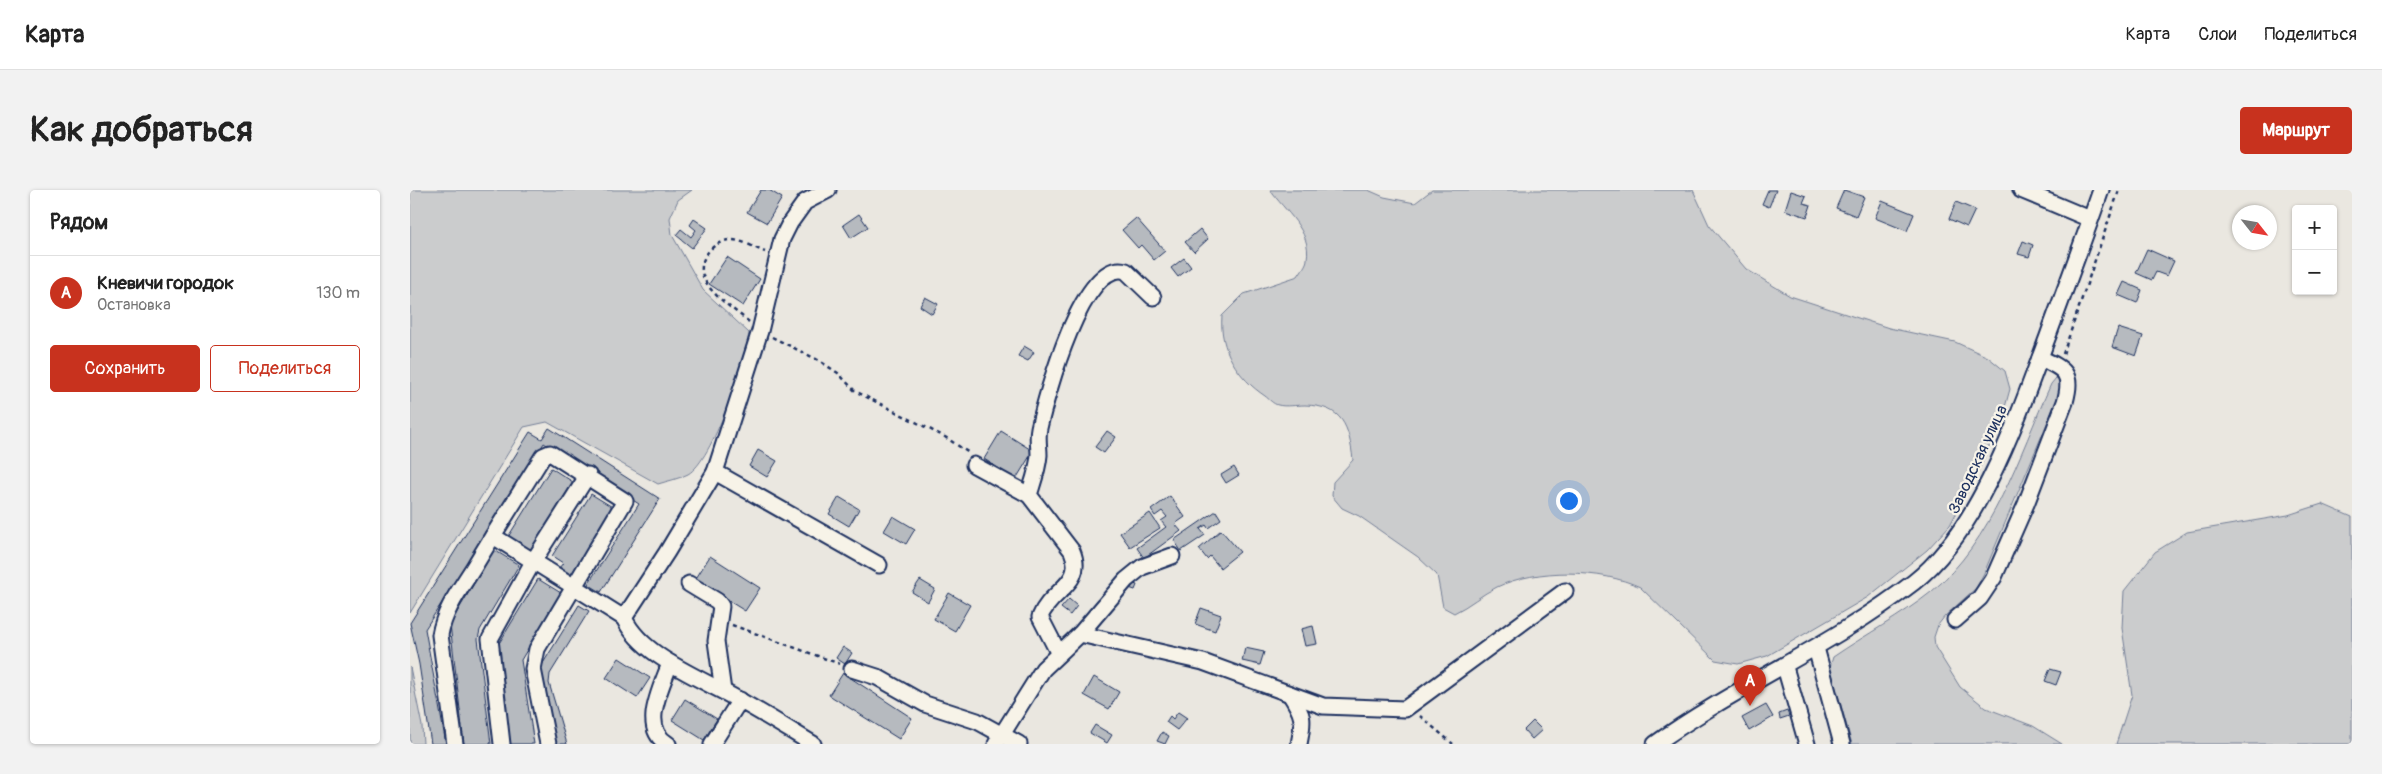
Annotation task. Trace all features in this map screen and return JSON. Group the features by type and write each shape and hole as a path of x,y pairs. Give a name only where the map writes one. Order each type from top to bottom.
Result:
{"street":[{"path":"624,618 667,552 715,472 760,331 782,239 794,216 805,202 828,190"},
{"path":"2021,190 2090,219"},
{"name":"Заводская улица","path":"1655,744 1682,725 1816,648 1916,580 1961,532 1991,477 2040,358 2101,190"},
{"path":"1029,495 1037,471 1040,426 1057,370 1082,302 1095,284 1105,275 1121,269 1126,271 1154,298"},
{"path":"1955,620 1980,598 1994,577 2026,504 2069,389 2068,378 2064,371 2059,366 2040,358"},
{"path":"455,744 440,635 442,624 450,605 493,536 546,453 550,453 588,475 626,501 537,649 533,669 548,744"},
{"path":"974,465 1029,495 1064,540 1076,561 1076,570 1070,580 1043,610 1040,617 1058,652"},
{"path":"715,472 879,565"},
{"path":"502,744 490,639 534,560 588,475"},
{"path":"493,536 624,618 632,632 670,663 740,700 813,744"},
{"path":"1000,739 1037,676 1058,652 1080,634 1126,580 1142,567 1172,556"},
{"path":"689,584 717,601 721,606 716,641 723,691"},
{"path":"1080,634 1203,662 1323,706 1405,709 1565,590"},
{"path":"1816,648 1842,744"},
{"path":"668,744 658,737 654,728 653,715 670,663"},
{"path":"1784,666 1807,744"},
{"path":"852,669 877,677 925,704 961,715 1000,739 1019,744"},
{"path":"1290,694 1303,716 1304,723 1298,744"},
{"path":"712,744 740,700"}],"path":[{"path":"2059,366 2120,190"},
{"path":"778,257 731,240 716,244 705,256 701,267 703,276 712,291 760,331 818,360 838,373 855,390 945,437 972,455 974,465"},
{"path":"719,620 852,669"},
{"path":"1405,709 1420,717 1453,744"}],"shaded area":[{"path":"410,190 692,190 678,200 670,218 672,235 703,290 749,333 741,366 717,431 698,465 688,474 677,479 658,484 547,422 524,427 410,613"},
{"path":"1270,190 1368,190 1384,197 1415,203 1432,190 1693,190 1709,225 1746,269 1790,296 1889,328 1955,342 1988,357 2005,371 2010,389 2002,418 1977,473 1950,525 1927,550 1868,597 1767,656 1738,664 1715,660 1640,587 1625,581 1588,574 1569,573 1530,576 1497,587 1454,613 1443,607 1437,575 1418,557 1359,516 1342,508 1332,496 1333,482 1353,460 1349,437 1342,420 1328,409 1318,406 1284,406 1274,404 1246,381 1232,362 1227,351 1222,328 1222,316 1244,294 1298,276 1307,261 1307,249 1301,230"},
{"path":"2056,378 2062,381 2061,390 1984,573 1976,588 1945,616 1938,625 1934,637 1935,647 1960,687 1986,708 2033,726 2062,744 1852,744 1830,667 1833,657 1908,609 1931,592 1953,571 1988,522 2002,496 2051,384"},
{"path":"2322,504 2352,517 2352,744 2116,744 2132,695 2122,628 2124,591 2155,552 2187,532 2288,515"},
{"path":"410,667 422,726 423,744 410,744"}],"building":[{"path":"761,190 769,190 782,198 767,223 747,212"},
{"path":"1768,190 1776,190 1769,207 1762,204"},
{"path":"1844,190 1864,197 1856,216 1836,208"},
{"path":"1791,191 1806,196 1803,203 1811,205 1807,217 1785,210"},
{"path":"1882,201 1914,214 1907,231 1875,218"},
{"path":"1956,202 1975,210 1967,227 1949,219"},
{"path":"859,214 868,227 851,238 843,225"},
{"path":"1136,218 1165,251 1154,260 1141,245 1138,248 1122,230"},
{"path":"694,219 707,228 692,248 676,235 681,229 691,237 696,230 690,225"},
{"path":"1200,229 1208,239 1194,252 1185,242"},
{"path":"2023,241 2033,245 2029,257 2018,254"},
{"path":"2147,249 2174,261 2167,276 2156,272 2152,280 2136,273"},
{"path":"727,257 760,279 743,306 709,284"},
{"path":"1184,258 1191,267 1178,277 1171,268"},
{"path":"2124,282 2142,290 2137,303 2118,295"},
{"path":"925,297 938,304 932,314 920,306"},
{"path":"2118,328 2143,336 2136,356 2112,347"},
{"path":"1024,346 1034,352 1028,361 1018,356"},
{"path":"549,428 660,499 601,592 588,584 639,504 544,443 425,629 446,744 431,744 419,664 410,623 530,432 542,439"},
{"path":"1001,431 1033,451 1016,479 984,459"},
{"path":"1107,431 1116,437 1104,453 1095,447"},
{"path":"758,450 777,461 767,477 749,466"},
{"path":"1234,467 1239,475 1226,483 1221,475"},
{"path":"551,468 573,482 530,551 508,537"},
{"path":"591,494 614,508 571,576 559,568 563,563 552,556"},
{"path":"1170,496 1185,517 1175,524 1181,531 1144,558 1137,548 1166,527 1161,521 1167,517 1162,511 1155,516 1151,510"},
{"path":"839,497 859,509 849,526 829,514"},
{"path":"1216,511 1221,519 1208,528 1206,525 1200,529 1205,535 1181,551 1174,540"},
{"path":"1150,513 1160,528 1130,547 1120,533"},
{"path":"893,516 915,529 906,544 884,531"},
{"path":"1221,530 1240,552 1220,568 1210,556 1207,559 1199,549"},
{"path":"494,550 519,565 480,630 478,639 491,744 464,744 450,624"},
{"path":"710,556 760,588 745,611 695,580"},
{"path":"538,579 561,593 521,660 534,744 510,744 495,650"},
{"path":"920,580 935,589 928,602 912,592"},
{"path":"1131,583 1137,585 1135,590 1129,588"},
{"path":"949,593 970,605 955,631 934,619"},
{"path":"1069,599 1077,606 1070,615 1061,608"},
{"path":"579,605 589,611 550,674 549,683 567,744 556,744 537,673"},
{"path":"1201,608 1221,615 1215,631 1195,624"},
{"path":"1313,626 1317,644 1305,646 1301,629"},
{"path":"843,647 852,653 845,664 836,658"},
{"path":"1245,648 1264,652 1260,665 1242,661"},
{"path":"619,658 650,678 637,698 606,678"},
{"path":"2050,669 2061,672 2056,685 2045,681"},
{"path":"843,673 912,718 899,739 829,695"},
{"path":"1094,677 1119,692 1109,709 1084,695"},
{"path":"685,699 717,719 704,740 672,720"},
{"path":"1766,705 1773,717 1749,731 1742,718"},
{"path":"1787,711 1789,716 1780,719 1779,714"},
{"path":"1178,712 1187,718 1177,730 1166,722 1170,716 1173,719"},
{"path":"1533,721 1542,730 1532,739 1524,730"},
{"path":"1095,725 1112,735 1107,743 1090,733"},
{"path":"1162,732 1169,736 1165,744 1157,741"}],"place":[{"name":"Кневичи городок","path":"1750,706"}]}
